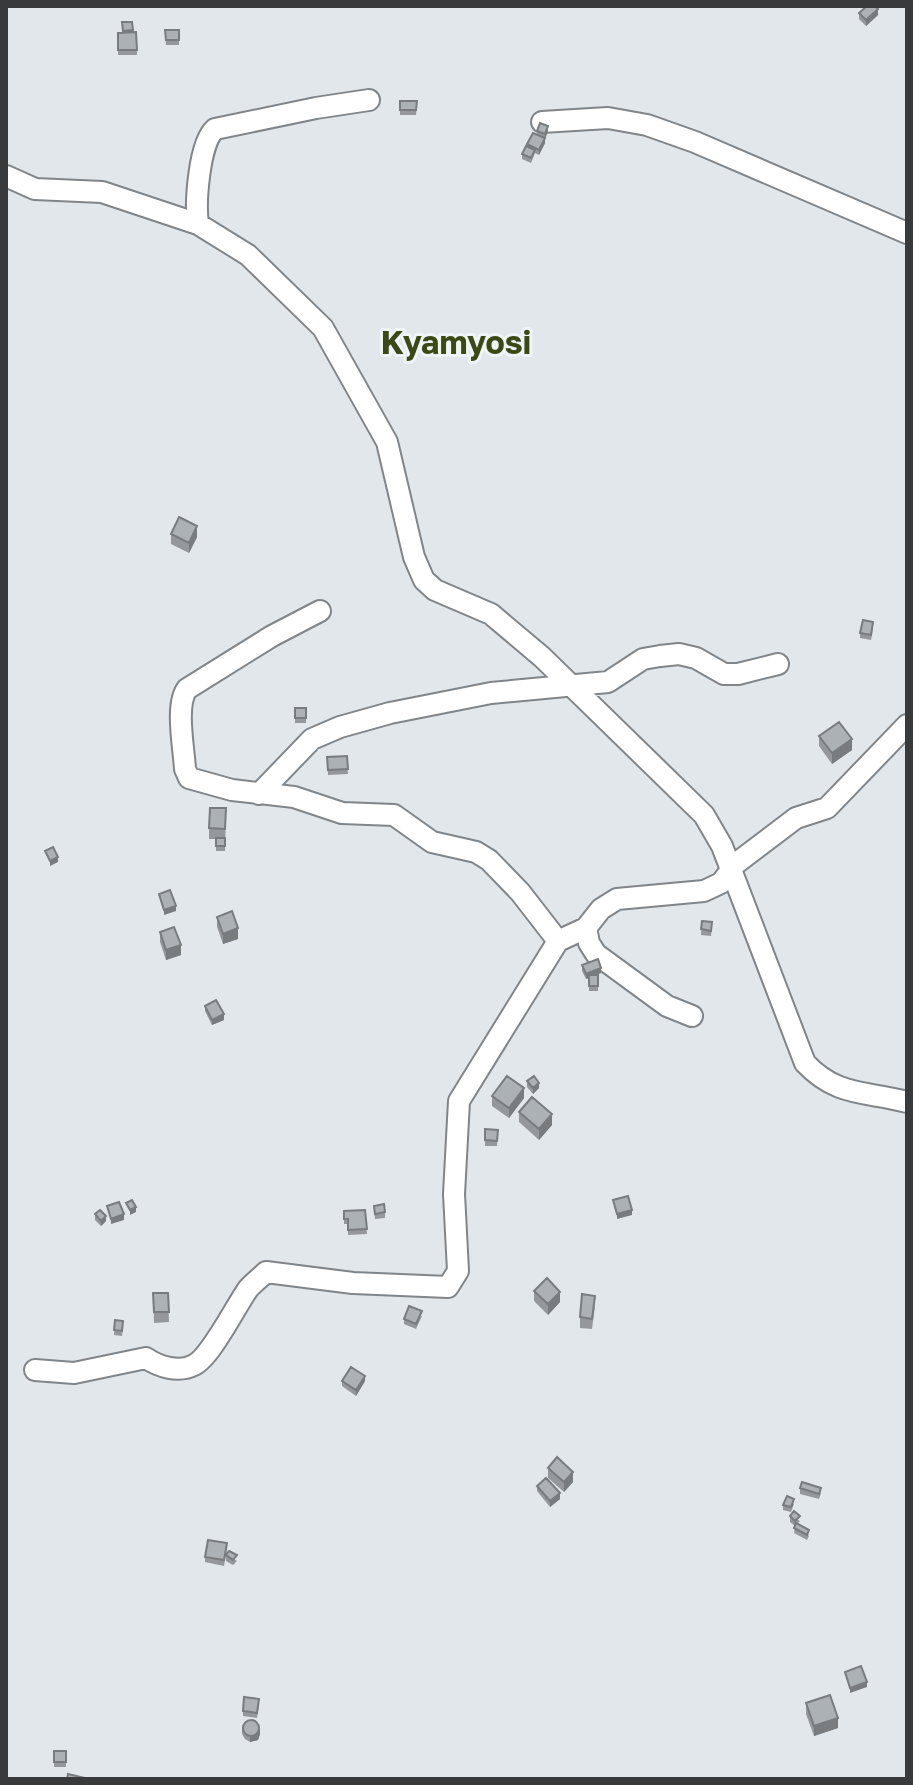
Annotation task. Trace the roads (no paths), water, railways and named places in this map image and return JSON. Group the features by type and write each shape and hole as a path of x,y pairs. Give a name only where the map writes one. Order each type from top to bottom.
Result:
{"street":[{"path":"198,224 197,193 209,134 215,129 369,100"},
{"path":"542,122 608,118 647,125 695,142 907,233"},
{"path":"6,176 35,189 102,192 198,224 248,255 323,328 387,442 414,557 424,580 435,590 491,614 542,657 704,815 722,846 805,1063 821,1080 849,1091 907,1102"},
{"path":"320,611 272,636 187,689 182,696 185,769 189,778 200,783 259,794 294,797 342,813 394,815 432,842 476,852 489,860 520,892 558,941"},
{"path":"259,794 301,748 324,732 435,703 608,682 643,659 660,656 679,654 696,658 724,674 738,674 778,664"},
{"path":"35,1370 74,1373 146,1358 157,1365 181,1368 195,1365 207,1353 250,1286 266,1272 353,1283 448,1287 458,1271 454,1194 459,1101 558,941 586,928 601,909 617,899 704,891 721,883 731,869 796,818 827,808 907,725"},
{"path":"586,928 589,943 596,954 667,1006 692,1016"}],"district":[{"name":"Kyamyosi","path":"456,342"}]}
